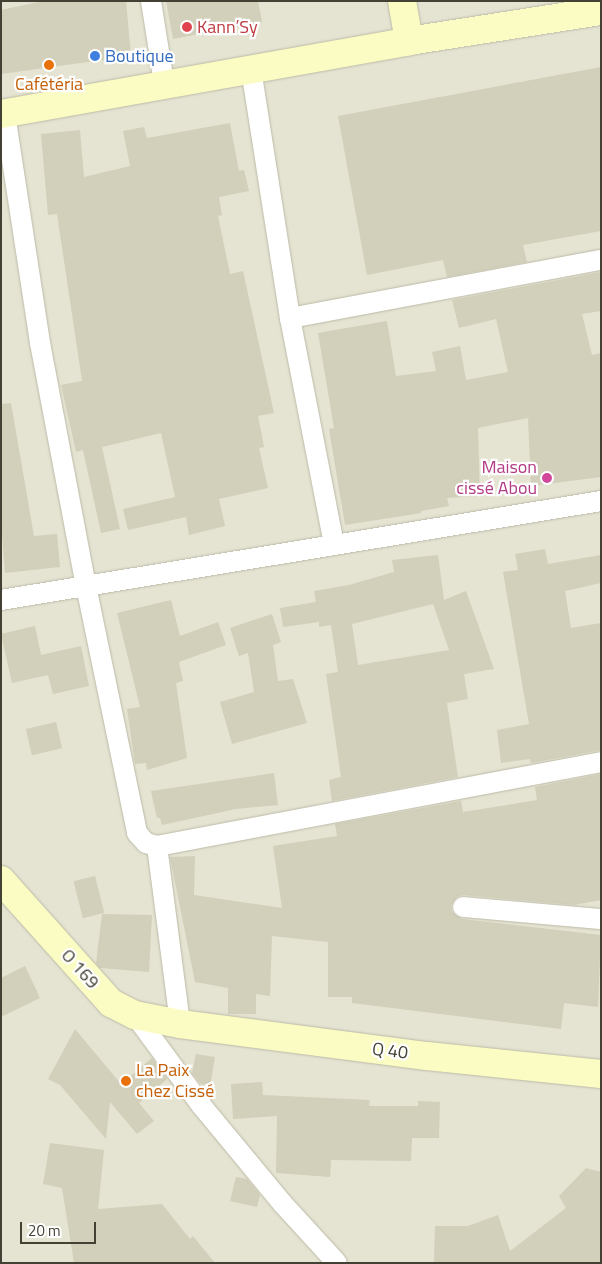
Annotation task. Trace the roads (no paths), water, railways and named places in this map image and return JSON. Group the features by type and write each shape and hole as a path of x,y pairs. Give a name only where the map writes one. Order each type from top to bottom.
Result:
{"street":[{"path":"151,1 164,83"},
{"path":"402,1 409,41"},
{"path":"601,11 251,68 3,114 40,343 86,586 137,833 146,843 157,846 601,762"},
{"path":"251,68 290,318 334,545"},
{"path":"290,318 601,260"},
{"path":"1,600 601,502"},
{"path":"157,846 180,1024"},
{"name":"O 169","path":"1,880 111,1003 135,1016 180,1024"},
{"path":"463,907 601,919"},
{"path":"135,1016 201,1105 282,1203 337,1263"},
{"name":"Q 40","path":"180,1024 601,1074"}],"place":[{"name":"Kann’Sy","path":"187,27"},
{"name":"Boutique","path":"95,56"},
{"name":"Cafétéria","path":"49,65"},
{"name":"Maison cissé Abou","path":"547,478"},
{"name":"La Paix chez Cissé","path":"126,1081"}]}
